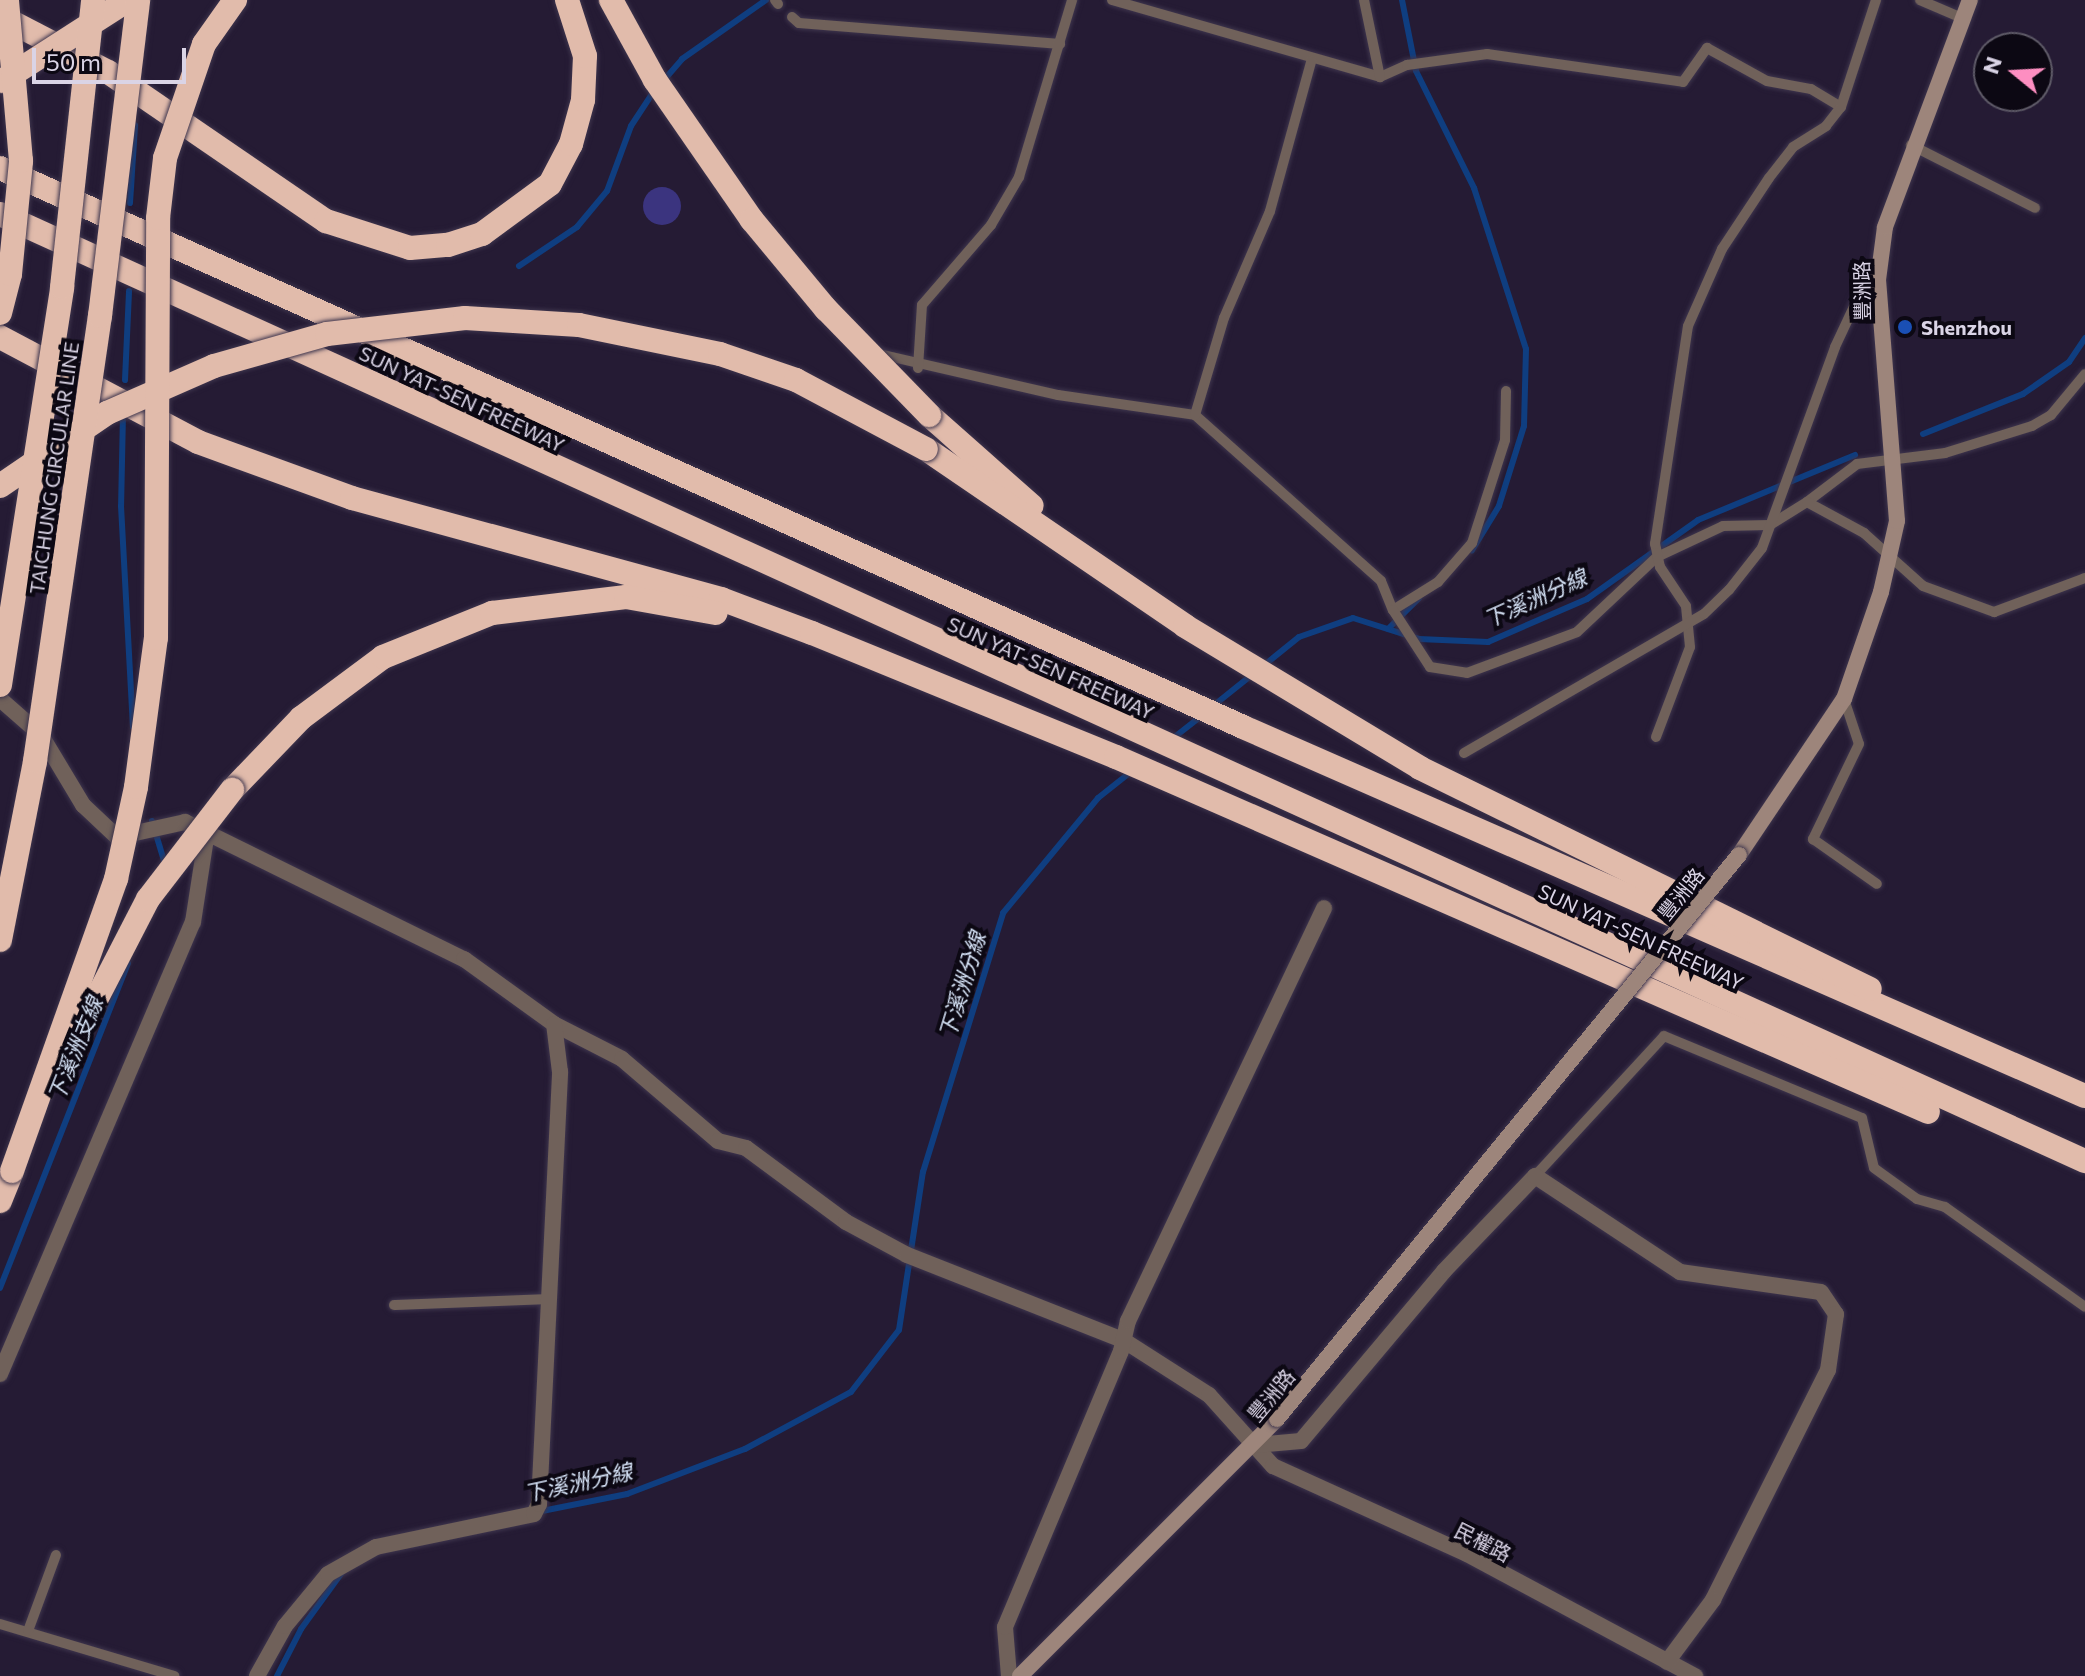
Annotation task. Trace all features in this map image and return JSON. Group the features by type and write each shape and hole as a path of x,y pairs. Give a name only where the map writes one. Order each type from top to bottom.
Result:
{"highway":[{"path":"0,313 10,274 21,161 7,0"},
{"name":"TAICHUNG CIRCULAR LINE","path":"0,685 62,287 93,0"},
{"path":"0,82 128,0"},
{"name":"TAICHUNG CIRCULAR LINE","path":"0,940 35,761 98,332 138,0"},
{"path":"0,1201 116,879 136,787 156,638 158,218 165,158 204,44 235,0"},
{"path":"0,16 108,72 326,221 360,235 410,248 448,245 516,214 550,184 571,144 583,100 585,56 567,0"},
{"path":"611,0 655,80 752,220 826,309 1023,508"},
{"name":"SUN YAT-SEN FREEWAY","path":"0,168 1243,727 2085,1096"},
{"name":"SUN YAT-SEN FREEWAY","path":"0,214 2036,1142 2085,1161"},
{"path":"0,486 107,413 214,366 327,334 465,318 579,325 720,354 796,380 926,449 1023,508 1185,626 1420,768 1818,959 1987,1055"},
{"path":"0,337 212,448 352,498 721,599 812,633 1116,757 1993,1140 2036,1142"},
{"path":"12,1171 148,899 232,790 301,718 383,657 492,613 626,597 812,633"}],"street":[{"name":"豐洲路","path":"1020,1676 1181,1512 1256,1445 1739,855 1844,699 1890,556 1897,521 1878,280 1885,227 1911,145 1970,0"},
{"name":"民權路","path":"0,699 41,735 83,805 117,837 185,822 464,959 554,1024 622,1059 718,1141 746,1148 874,1238 907,1255 1123,1340 1209,1395 1273,1466 1467,1554 1695,1676"},
{"path":"0,1374 193,922 207,832"},
{"path":"1009,1676 1005,1627 1123,1340 1324,908"},
{"path":"257,1676 293,1615 318,1582 340,1567 376,1547 534,1514 551,1299 560,1072 554,1024"},
{"path":"1256,1445 1301,1441 1444,1271 1535,1176 1666,1266 1698,1276 1814,1289 1836,1314 1828,1370 1713,1600 1667,1662"}],"lane":[{"path":"602,0 704,163 861,348 918,368 1195,415 1381,581 1393,610 1430,667 1467,673 1577,632 1657,557 1723,526 1770,525 1807,502 1857,464 1894,455 1945,453 2032,426 2051,415 2085,374"},
{"path":"918,368 922,305 991,225 1019,177 1072,0"},
{"path":"1112,0 1311,62 1385,75 1407,65 1487,54 1683,82 1707,48 1767,81 1811,89 1841,107"},
{"path":"1364,0 1385,75"},
{"path":"1656,737 1688,663 1689,622 1657,557 1679,366 1701,289 1769,178 1793,147 1826,126 1841,107 1876,0"},
{"path":"1920,0 1962,18"},
{"path":"792,17 799,23 1060,44"},
{"path":"1195,415 1224,318 1270,211 1311,62"},
{"path":"1911,145 2035,208"},
{"path":"1464,753 1689,622 1729,590 1762,548 1835,347 1858,298 1878,280"},
{"path":"1393,610 1438,582 1472,543 1505,440 1506,391"},
{"path":"1807,502 1864,533 1923,586 1994,612 2085,578"},
{"path":"1844,699 1859,744 1813,839 1877,884"},
{"path":"1535,1176 1664,1036 1862,1118 1874,1168 1917,1199 1945,1207 2085,1307"},
{"path":"394,1305 551,1299"},
{"path":"28,1631 56,1555"},
{"path":"0,1624 174,1676"}],"building":[{"path":"662,187 675,193 681,206 675,219 662,225 649,219 643,206 649,193"}],"waterway":[{"path":"664,80 682,59 766,0"},
{"path":"1402,0 1416,71 1474,188 1526,349 1524,426 1499,506 1472,550"},
{"path":"519,266 577,227 607,191 631,126 654,91"},
{"name":"下溪洲支線","path":"130,203 135,125"},
{"name":"下溪洲支線","path":"125,380 129,291"},
{"name":"下溪洲分線","path":"1923,434 2023,394 2069,362 2085,338"},
{"name":"下溪洲支線","path":"123,414 121,506 133,727"},
{"name":"下溪洲分線","path":"1263,666 1299,637 1353,618 1419,639 1488,642 1587,599 1698,520 1855,455"},
{"path":"1388,629 1419,598"},
{"name":"下溪洲分線","path":"1213,706 1254,673"},
{"name":"下溪洲分線","path":"1172,739 1201,716"},
{"name":"下溪洲分線","path":"537,1512 627,1494 745,1449 851,1392 899,1330 923,1172 1003,913 1098,798 1132,771"},
{"name":"下溪洲支線","path":"152,821 165,864"},
{"name":"下溪洲支線","path":"0,1288 128,963"},
{"name":"下溪洲分線","path":"277,1676 301,1629 343,1571"}],"place":[{"name":"Shenzhou","path":"1905,327"}]}
